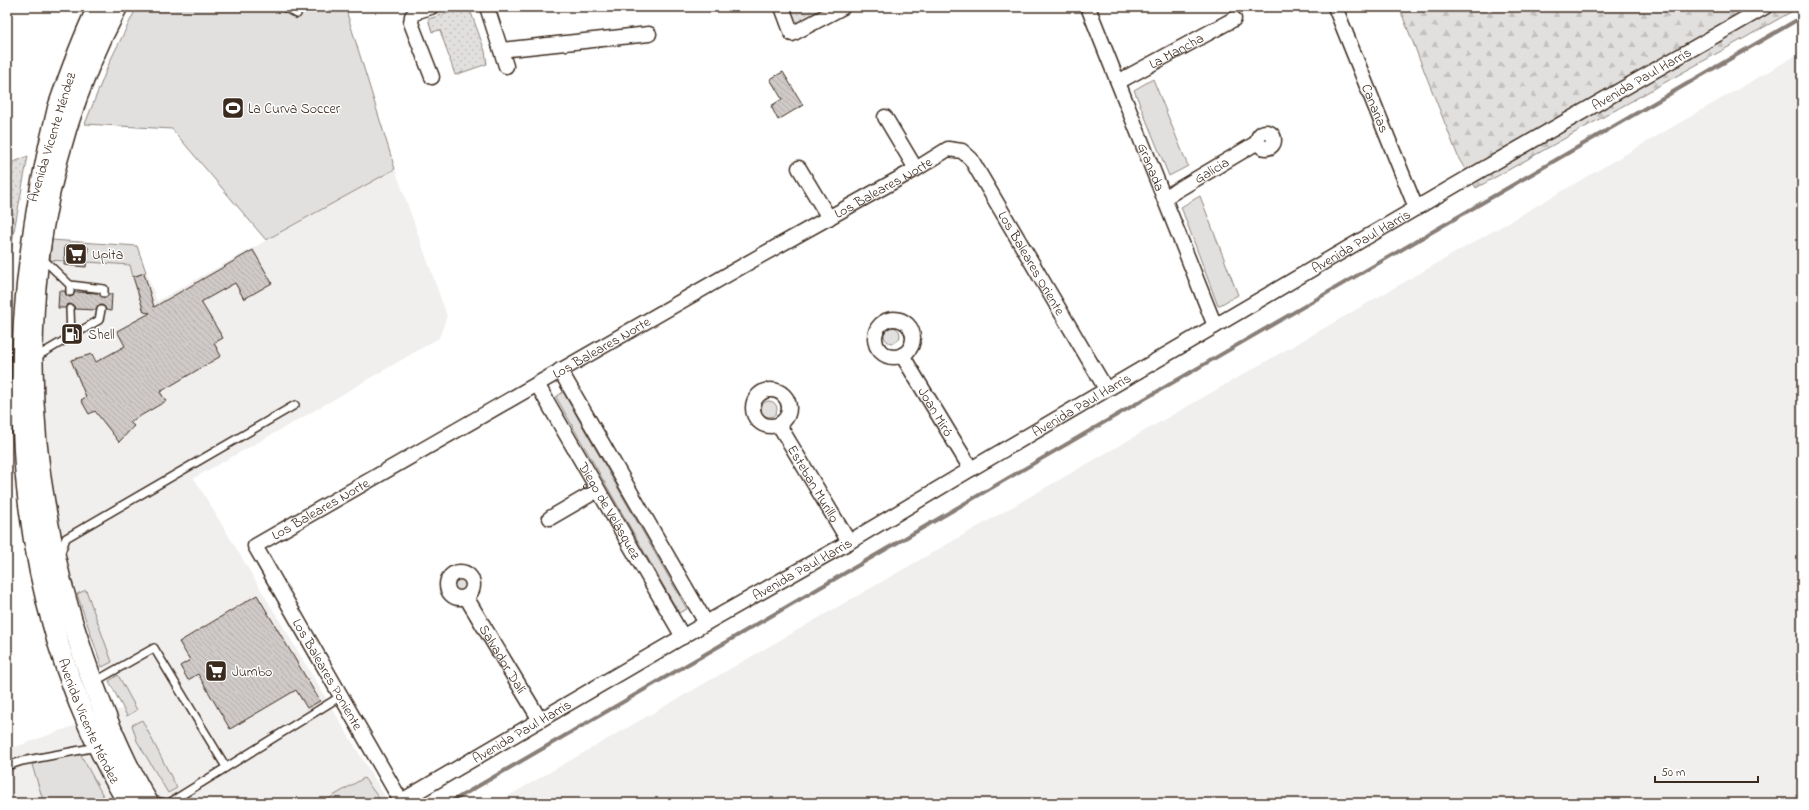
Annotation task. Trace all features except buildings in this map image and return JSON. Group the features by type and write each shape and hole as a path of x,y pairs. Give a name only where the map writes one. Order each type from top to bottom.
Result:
{"main road":[{"name":"Avenida Vicente Méndez","path":"98,7 77,51 46,141 29,206 15,309 12,381 15,453 19,489 32,565 42,603 61,662 98,747 141,802"},
{"name":"Avenida Vicente Méndez","path":"117,7 94,55 66,127 45,208 38,255 33,310 33,401 40,476 56,564 66,604 93,683 141,802"}],"street":[{"path":"431,7 418,11 412,16 411,23 432,77"},
{"path":"489,7 506,66"},
{"path":"782,7 792,34 843,7"},
{"name":"Granada","path":"1088,7 1215,326"},
{"name":"Canarias","path":"1335,7 1416,208"},
{"name":"Avenida Paul Harris","path":"400,802 849,542 971,468 1416,208 1765,7"},
{"name":"La Mancha","path":"1118,82 1234,19"},
{"path":"501,50 649,34"},
{"path":"885,117 916,169"},
{"name":"Galicia","path":"1164,198 1258,142"},
{"name":"Los Baleares Norte","path":"255,546 560,370 916,169 948,149"},
{"name":"Los Baleares Oriente","path":"948,149 962,151 971,159 1106,389"},
{"path":"799,168 828,218"},
{"name":"Joan Miró","path":"902,355 971,468"},
{"name":"Diego de Velásquez","path":"560,370 706,624"},
{"name":"Diego de Velásquez","path":"537,384 684,637"},
{"name":"Esteban Murillo","path":"779,425 849,542"},
{"path":"550,518 598,490"},
{"name":"Los Baleares Poniente","path":"255,546 400,802"},
{"name":"Salvador Dalí","path":"466,597 540,720"}],"lane":[{"path":"284,7 297,14"},
{"path":"38,255 70,288 104,289 104,293"},
{"path":"70,309 70,337"},
{"path":"32,359 99,320 101,310"},
{"path":"56,564 66,538 295,405"},
{"path":"93,683 154,648 226,766"},
{"path":"169,803 226,766 341,696"},
{"path":"7,766 22,761 98,747"},
{"path":"141,802 165,803"}],"shaded area":[{"path":"1802,52 1802,803 496,803 1495,230"},
{"path":"395,169 447,316 439,338 307,415 194,478 386,798 377,803 7,803 7,750 123,708 102,667 65,557 58,531 48,451 42,366 52,240 137,246 157,301"}],"green space":[{"name":"La Curva Soccer","path":"137,7 345,7 395,169 266,240 172,129 85,124 110,61"},
{"path":"469,7 485,51 487,64 455,75 440,30 432,32 428,19"},
{"path":"790,7 828,7 796,25"},
{"path":"1399,7 1800,7 1476,188 1459,159"},
{"path":"1153,79 1188,166 1169,176 1134,90"},
{"path":"28,156 13,236 7,285 7,165"},
{"path":"1200,196 1238,295 1218,306 1181,207"},
{"path":"52,240 137,246 146,272 133,277 130,265 87,262 87,247 65,246 64,261 50,260"},
{"path":"892,327 899,332 900,335 895,342 892,343 885,338 884,335 889,328"},
{"path":"563,392 687,609 679,613 556,397"},
{"path":"769,401 776,406 777,409 772,416 769,417 762,412 761,409 766,402"},
{"path":"457,575 463,575 468,580 466,589 463,591 457,591 452,586 452,580"},
{"path":"86,590 112,662 102,667 77,594"},
{"path":"118,675 137,710 127,716 109,681"},
{"path":"142,720 177,788 168,793 137,741 132,725"},
{"path":"76,746 107,803 44,803 32,765"},
{"path":"364,778 381,801 377,803 321,803"}],"waterway":[{"path":"449,803 1802,17"}],"place":[{"name":"La Curva Soccer","path":"233,108"},
{"name":"Upita","path":"76,254"},
{"name":"Shell","path":"72,334"},
{"name":"Jumbo","path":"216,671"}]}
